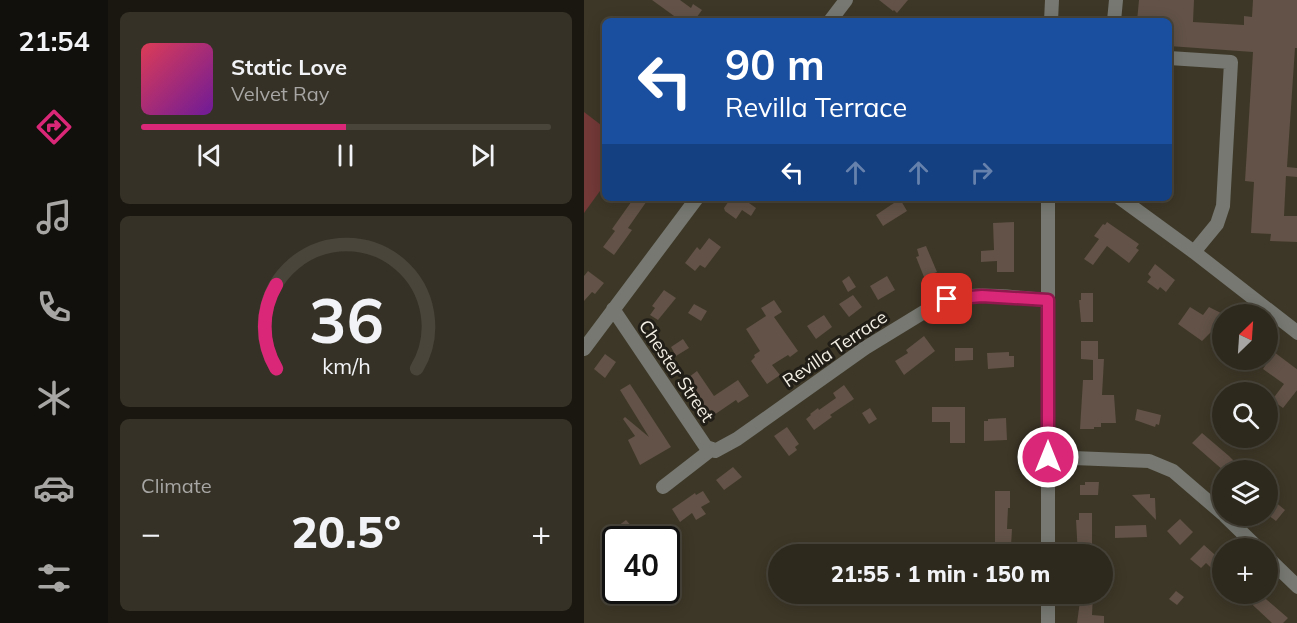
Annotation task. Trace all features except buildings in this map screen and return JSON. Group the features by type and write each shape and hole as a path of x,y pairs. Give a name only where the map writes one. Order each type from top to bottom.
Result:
{"street":[{"path":"832,18 846,0"},
{"path":"1051,18 1052,0"},
{"path":"1114,18 1116,0"},
{"path":"1172,58 1231,62 1223,206 1217,224 1194,252"},
{"path":"584,349 695,201"},
{"path":"1048,201 1048,544"},
{"path":"1124,201 1298,333"},
{"name":"Revilla Terrace","path":"663,488 712,449 715,451 737,439 865,348 947,299 982,296 1048,300"},
{"name":"Chester Street","path":"613,309 706,447 712,449"},
{"path":"1048,457 1149,461 1173,471 1212,505"},
{"path":"1235,526 1248,538"},
{"path":"1278,568 1298,587"},
{"path":"1048,604 1048,623"}],"shaded area":[{"path":"584,112 602,126 602,188 584,213"}],"route":[{"path":"947,299 982,296 1048,300 1048,457"}]}
